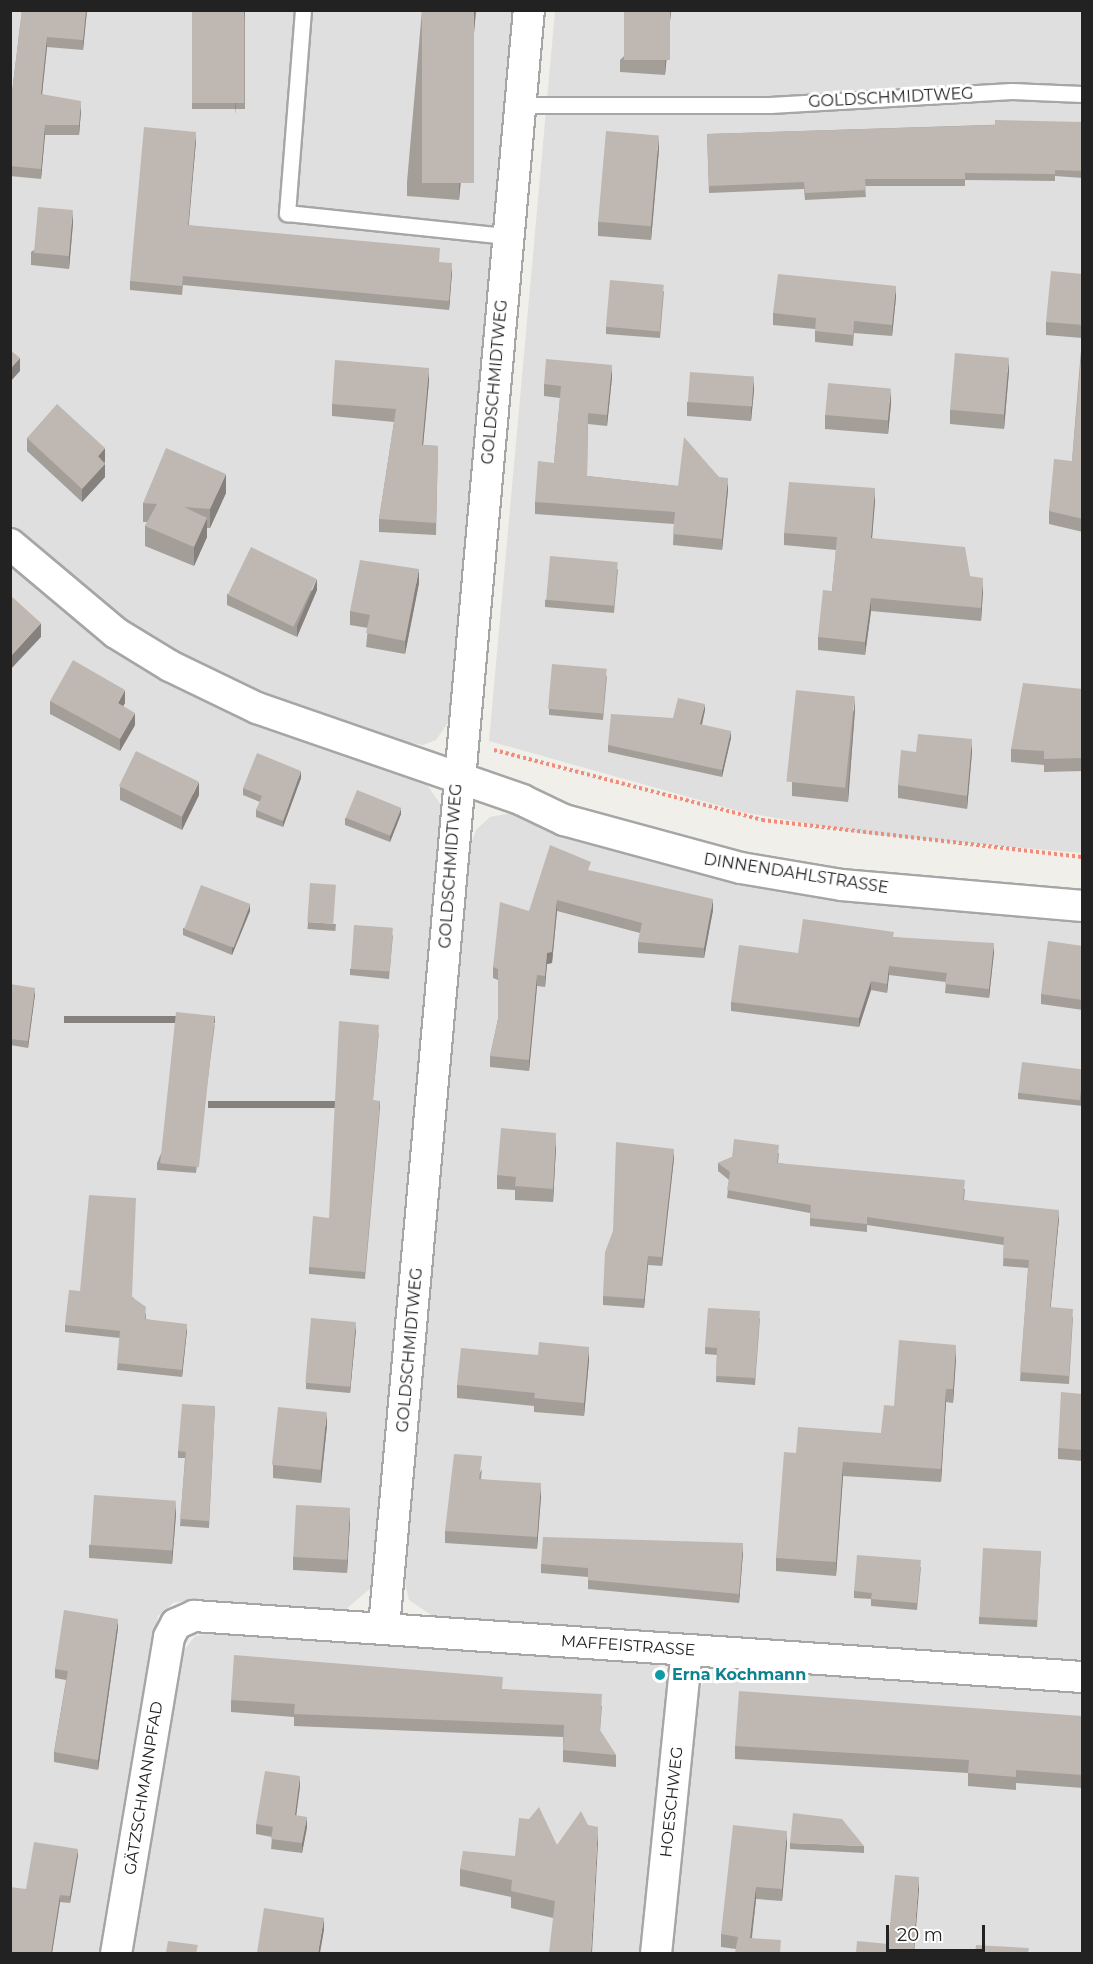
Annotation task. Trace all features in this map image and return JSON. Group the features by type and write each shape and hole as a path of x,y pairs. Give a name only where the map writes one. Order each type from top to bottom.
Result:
{"street":[{"name":"GOLDSCHMIDTWEG","path":"384,1628 457,778 529,10"},
{"name":"DINNENDAHLSTRASSE","path":"10,544 108,627 170,666 278,717 457,778 564,820 741,868 842,885 1083,906"},
{"name":"MAFFEISTRASSE","path":"176,1624 194,1616 1083,1677"},
{"name":"GÄTZSCHMANNPFAD","path":"116,1953 169,1637 176,1624"},
{"name":"HOESCHWEG","path":"656,1953 687,1651"}],"lane":[{"path":"303,10 287,213 507,236"},
{"name":"GOLDSCHMIDTWEG","path":"520,105 770,105 1012,90 1083,94"}],"path":[{"path":"486,748 762,820 1083,857"}],"shaded area":[{"path":"11,11 515,11 450,720 436,740 423,745 344,731 186,661 99,604 11,530"},
{"path":"555,11 1082,11 1082,853 865,834 742,812 489,741"},
{"path":"10,554 259,719 428,786 441,805 442,822 372,1587 345,1610 195,1599 173,1603 158,1616 101,1953 11,1953"},
{"path":"512,813 639,853 1082,915 1082,1663 434,1617 409,1600 404,1579 470,847 476,830 490,817"},
{"path":"219,1632 659,1665 669,1688 641,1953 132,1954 179,1657 195,1636"},
{"path":"733,1669 1082,1693 1082,1953 671,1954 698,1693 708,1674"}],"building":[{"path":"22,10 86,10 83,40 47,37 41,94 81,101 79,125 45,125 41,169 10,166 10,109"},
{"path":"192,10 244,10 244,103 192,103"},
{"path":"422,10 474,10 474,183 422,183"},
{"path":"624,10 670,10 670,60 624,60"},
{"path":"995,120 1083,122 1083,171 1055,170 1055,174 965,173 965,179 865,179 866,190 805,193 804,182 709,186 707,134 995,125"},
{"path":"144,127 196,132 188,225 440,248 439,262 452,263 449,301 183,276 182,286 130,281"},
{"path":"606,131 659,136 651,226 598,222"},
{"path":"38,207 73,210 69,256 34,253"},
{"path":"1051,271 1083,274 1083,325 1046,322"},
{"path":"778,274 896,286 892,325 854,321 853,335 815,331 816,318 773,313"},
{"path":"610,280 664,285 660,332 606,327"},
{"path":"1083,336 1083,519 1049,511 1054,459 1072,461"},
{"path":"10,350 20,358 10,369"},
{"path":"955,353 1009,358 1004,414 950,410"},
{"path":"546,359 612,365 607,415 588,413 587,476 678,486 684,437 719,477 728,478 722,539 673,534 675,512 535,502 538,461 554,463 561,386 544,384"},
{"path":"335,360 429,368 422,445 438,446 436,523 379,519 396,409 332,404"},
{"path":"690,372 754,376 752,406 688,402"},
{"path":"828,383 891,388 888,420 825,415"},
{"path":"57,404 105,448 98,456 105,464 82,489 27,438"},
{"path":"166,448 226,474 210,509 184,507 207,518 194,547 145,526 157,504 143,503"},
{"path":"789,482 875,488 871,538 965,547 970,576 983,578 981,608 871,598 865,642 818,637 823,590 832,591 837,537 784,533"},
{"path":"251,547 317,579 293,627 228,595"},
{"path":"550,556 618,562 614,606 546,600"},
{"path":"360,560 419,569 405,641 366,633 370,615 350,611"},
{"path":"10,595 41,623 10,657"},
{"path":"73,660 125,690 118,703 135,713 120,739 50,701"},
{"path":"552,664 607,669 603,714 548,709"},
{"path":"1023,683 1083,689 1083,758 1044,759 1044,751 1011,749"},
{"path":"796,690 855,696 845,788 786,781"},
{"path":"678,698 705,704 700,724 731,731 722,770 608,745 611,714 673,718"},
{"path":"918,734 972,739 967,796 898,785 901,750 916,752"},
{"path":"136,751 199,782 182,817 119,786"},
{"path":"257,753 301,771 283,821 256,810 262,796 243,788"},
{"path":"357,790 402,808 390,836 346,818"},
{"path":"550,845 591,862 588,870 713,899 704,948 638,942 642,923 557,900 552,952 547,953 545,976 537,975 529,1060 490,1056 498,1019 498,969 493,967 500,902 529,911"},
{"path":"310,883 336,885 333,924 307,922"},
{"path":"201,885 250,904 234,948 184,929"},
{"path":"803,919 894,932 893,937 994,943 989,989 945,984 947,973 889,966 887,984 871,981 859,1018 731,1002 739,945 798,953"},
{"path":"354,925 393,928 390,972 351,969"},
{"path":"1048,941 1083,946 1083,1000 1041,994"},
{"path":"10,984 35,988 28,1041 10,1039"},
{"path":"176,1012 215,1016 199,1167 160,1163"},
{"path":"339,1021 379,1025 373,1100 380,1101 365,1272 309,1267 313,1216 329,1218"},
{"path":"1022,1062 1082,1069 1080,1100 1018,1093"},
{"path":"501,1128 556,1133 553,1189 515,1186 516,1177 497,1175"},
{"path":"734,1139 779,1145 777,1163 965,1180 963,1200 1059,1210 1050,1307 1073,1309 1069,1376 1020,1372 1029,1260 1003,1258 1004,1237 867,1217 867,1224 810,1218 811,1205 727,1190 730,1172 718,1163 732,1157"},
{"path":"616,1142 674,1149 662,1257 648,1256 644,1299 603,1296 605,1252 613,1231"},
{"path":"89,1195 136,1198 132,1297 146,1307 145,1319 187,1324 182,1370 117,1363 120,1331 65,1325 69,1290 80,1291"},
{"path":"708,1308 760,1311 755,1378 716,1376 717,1348 705,1347"},
{"path":"311,1318 356,1322 350,1387 305,1383"},
{"path":"899,1340 956,1345 953,1389 946,1389 941,1469 843,1462 836,1562 776,1558 784,1452 796,1453 798,1427 881,1433 884,1405 894,1406"},
{"path":"539,1342 589,1347 584,1403 534,1398 535,1393 457,1385 461,1348 538,1355"},
{"path":"1061,1392 1083,1394 1083,1450 1058,1448"},
{"path":"182,1404 215,1406 209,1521 180,1519 186,1452 178,1451"},
{"path":"278,1407 327,1412 321,1470 272,1465"},
{"path":"454,1454 482,1456 479,1479 541,1483 537,1537 445,1531"},
{"path":"94,1495 176,1501 172,1551 91,1545"},
{"path":"296,1505 350,1508 347,1560 293,1557"},
{"path":"543,1537 743,1543 739,1594 588,1580 588,1568 541,1564"},
{"path":"983,1548 1041,1551 1037,1620 979,1617"},
{"path":"857,1555 921,1560 917,1603 871,1599 872,1593 854,1591"},
{"path":"64,1610 118,1619 98,1760 54,1752 68,1671 55,1669"},
{"path":"234,1655 503,1677 502,1689 602,1694 600,1730 616,1755 563,1750 564,1725 294,1714 295,1704 231,1700"},
{"path":"739,1691 1083,1716 1083,1775 1016,1770 1016,1777 968,1773 969,1760 735,1746"},
{"path":"265,1771 300,1776 295,1815 307,1817 302,1843 271,1839 273,1827 256,1824"},
{"path":"539,1807 557,1845 581,1811 588,1825 598,1827 591,1953 549,1953 555,1901 511,1891 512,1880 460,1869 463,1851 515,1856 519,1818 529,1819"},
{"path":"793,1813 842,1819 864,1846 790,1843"},
{"path":"733,1825 787,1831 782,1889 756,1887 750,1938 781,1940 780,1953 735,1953 738,1937 721,1934"},
{"path":"34,1842 78,1849 70,1896 60,1895 51,1953 10,1953 10,1887 26,1889"},
{"path":"895,1875 919,1877 913,1953 856,1953 857,1941 888,1944"},
{"path":"264,1908 324,1918 318,1953 257,1953"},
{"path":"168,1941 198,1945 196,1953 166,1953"},
{"path":"976,1945 1029,1948 1028,1953 975,1953"}],"place":[{"name":"Erna Kochmann","path":"660,1675"}]}
